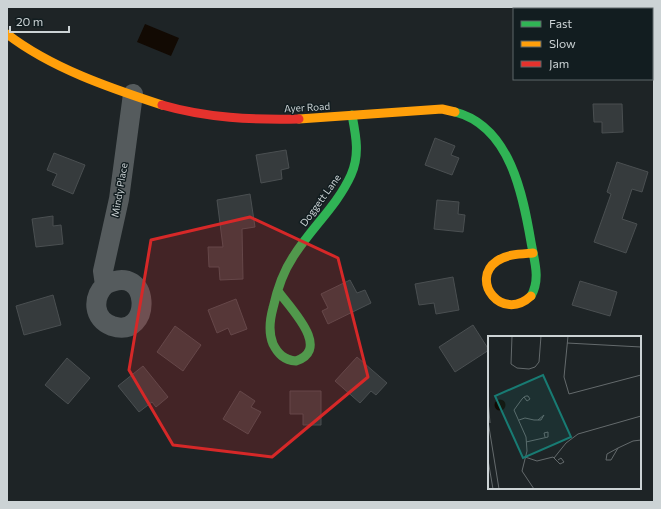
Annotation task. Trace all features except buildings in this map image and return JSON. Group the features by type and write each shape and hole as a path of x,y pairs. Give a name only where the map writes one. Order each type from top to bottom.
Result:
{"street":[{"name":"Ayer Road","path":"7,34 22,46 49,62 133,94 176,108 218,117 258,120 442,110 465,114 483,125 498,142 511,162 521,188 533,253 536,282 530,297 524,302 509,305 501,303 494,298 486,283 487,274 491,267 504,256 533,253"},
{"name":"Mindy Place","path":"105,285 103,271 119,199 133,94"},
{"name":"Doggett Lane","path":"278,291 310,336 311,348 304,358 299,361 293,362 282,358 272,341 271,322 278,291 294,253 341,193 350,177 356,160 357,141 352,116"}],"highlighted area":[{"path":"250,217 338,258 368,377 272,457 173,445 129,370 151,240"}],"shaded area":[{"path":"519,7 614,7 614,8"},
{"path":"145,24 179,38 171,56 137,42"}],"traffic: fast":[{"path":"455,112 474,120 489,132 501,147 511,165 518,184 528,223 536,269 536,283 531,296"},
{"path":"278,291 298,317 309,338 310,347 306,355 296,361 282,356 273,344 270,330 272,312 276,295 289,263 300,246 339,197 354,168 356,160 356,138 352,115"}],"traffic: slow":[{"path":"7,34 42,57 62,67 122,92 162,105"},
{"path":"299,119 442,109 455,112"},
{"path":"531,296 520,303 510,305 500,302 493,296 488,288 486,278 489,269 497,261 505,257 533,253"}],"traffic: jam":[{"path":"162,105 196,113 230,117 299,119"}]}
